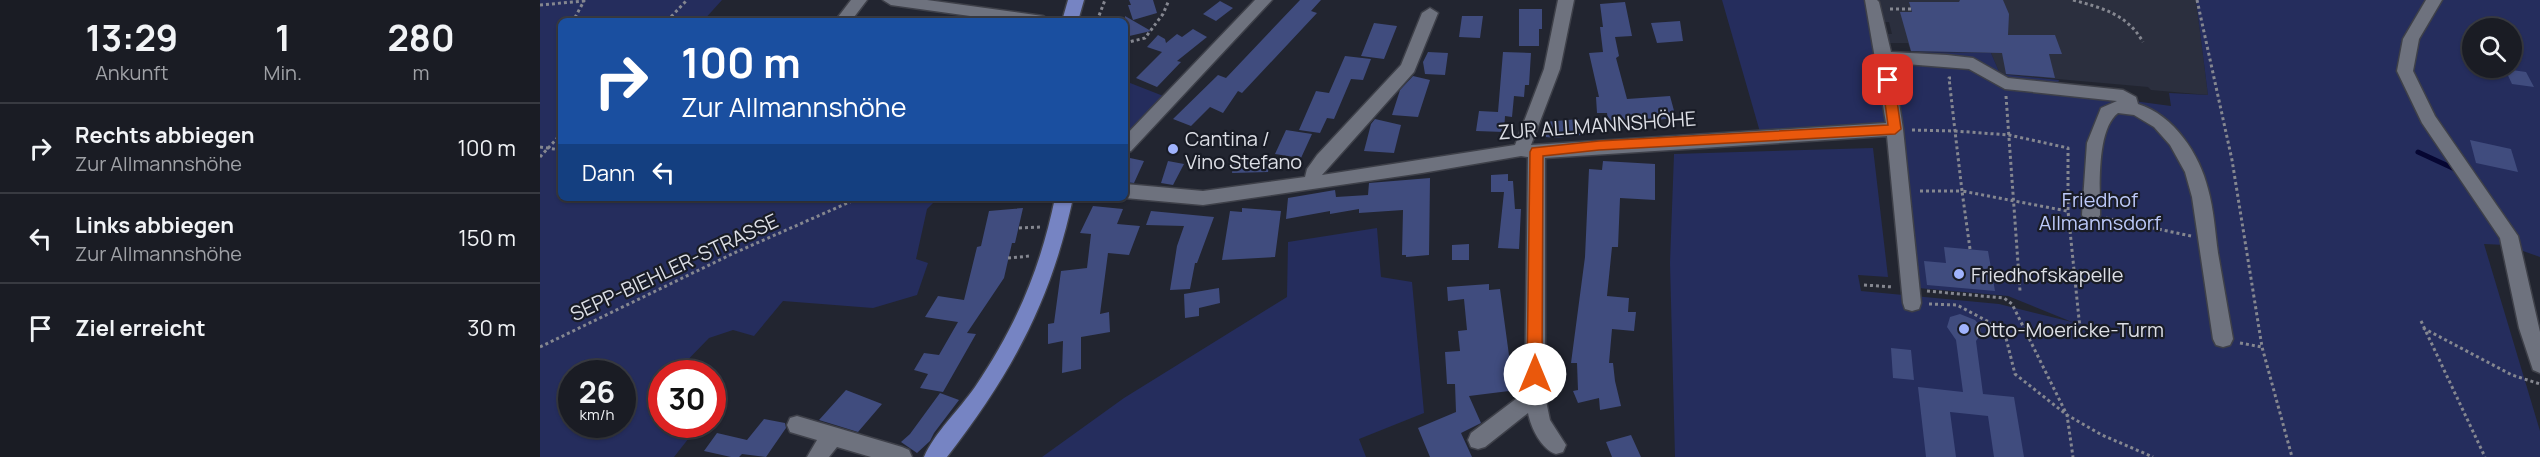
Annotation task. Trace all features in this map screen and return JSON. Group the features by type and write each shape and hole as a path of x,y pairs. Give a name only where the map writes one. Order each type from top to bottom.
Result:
{"main road":[{"path":"1071,18 1076,0"},
{"path":"934,457 970,412 1019,336 1040,291 1055,245 1064,201"}],"street":[{"path":"845,18 859,0"},
{"path":"891,0 958,15 1000,18"},
{"path":"1128,144 1264,0"},
{"path":"1556,446 1540,423 1535,396 1529,151 1552,69 1566,0"},
{"path":"2433,0 2411,39 2405,71 2428,119 2509,236 2540,364"},
{"path":"1872,6 1884,57 1895,129 1894,155 1911,293"},
{"path":"1315,182 1314,174 1323,160 1408,68 1430,13"},
{"path":"1884,57 1947,60 1973,64 2006,83 2068,84 2117,94 2160,122 2177,142 2194,173 2202,198 2223,339"},
{"path":"2091,215 2092,161 2102,121 2111,109 2118,105 2148,101"},
{"name":"ZUR ALLMANNSHÖHE","path":"1128,191 1203,198 1529,151 1895,129"},
{"path":"1478,441 1535,396"},
{"path":"796,425 902,457"},
{"path":"818,457 833,436"}],"path":[{"path":"670,18 687,0"},
{"path":"1098,18 1105,0"},
{"path":"1128,42 1145,38 1163,14 1169,0"},
{"path":"2073,0 2120,15 2136,27 2143,42"},
{"path":"2197,0 2216,95 2232,159 2262,347 2292,457"},
{"path":"540,5 584,1 575,18"},
{"path":"1872,6 1911,9"},
{"path":"1959,78 1949,78 1970,249"},
{"path":"2006,83 2020,291"},
{"path":"1895,129 2009,135 2068,148 2068,211 2080,329"},
{"path":"540,157 558,137"},
{"path":"540,147 558,149"},
{"path":"1920,192 1962,191 2068,211"},
{"name":"SEPP-BIEHLER-STRASSE","path":"540,347 732,254 852,201"},
{"path":"2091,215 2208,240"},
{"path":"1018,228 1047,226"},
{"path":"1008,258 1039,255"},
{"path":"1864,285 1911,293 1958,305 2004,330 2015,374 2067,415 2102,435 2153,457"},
{"path":"1911,293 2004,298 2012,304 2067,415 2073,457"},
{"path":"2421,321 2485,457"},
{"path":"2423,328 2512,375 2540,384"},
{"path":"2223,339 2262,347"}],"shaded area":[{"path":"1874,0 2196,0 2208,95 2151,90 2148,87 2000,74 1991,53 1911,52 1908,43 1887,43 1885,34 1892,34 1889,22 1880,22"}],"green space":[{"path":"540,0 722,0 706,18 558,18 558,201 935,201 927,209 916,259 928,263 917,295 873,308 783,301 754,336 733,330 709,338 688,360 648,360 648,438 689,438 674,457 540,457"},
{"path":"1722,0 1867,0 1887,122 1873,127 1760,132"},
{"name":"Friedhof Allmannsdorf","path":"2196,0 2540,0 2540,257 2506,245 2484,244 2540,431 2540,457 1675,457 1670,263 1674,154 1873,148 1888,277 1858,275 1861,291 1999,304 2072,322 2008,296 1918,288 1891,60 1972,68 1978,74 2006,84 2171,106 2169,93 2208,95"},
{"path":"1911,52 1991,53 2000,74 2059,80 2058,83 2005,78 1969,58"},
{"path":"1128,82 1171,99 1128,144"},
{"path":"1377,228 1381,277 1412,282 1424,413 1359,439 1366,457 1042,457 1124,398 1287,297 1288,242"}],"building":[{"path":"1129,0 1153,0 1157,13 1133,20 1128,5 1131,5"},
{"path":"1300,0 1321,0 1311,11 1317,13 1242,93 1238,91 1223,113 1210,107 1191,126 1173,119 1218,75 1226,78"},
{"path":"1960,0 2003,0 2009,14 2008,35 2055,35 2062,54 2049,54 2055,78 2006,74 2002,53 1911,51 1900,12 1912,12 1909,2 1959,2"},
{"path":"1220,1 1233,8 1216,21 1203,14"},
{"path":"1625,2 1632,36 1615,37 1619,56 1616,58 1627,99 1670,96 1676,118 1635,122 1636,127 1609,128 1607,113 1597,113 1596,97 1599,97 1589,53 1603,52 1600,4"},
{"path":"1519,9 1542,9 1539,46 1519,46"},
{"path":"1125,16 1151,31 1128,36 1128,18"},
{"path":"1462,16 1483,16 1480,38 1459,37"},
{"path":"1680,21 1683,41 1657,43 1651,23"},
{"path":"1374,23 1397,26 1384,59 1361,56"},
{"path":"1193,29 1207,37 1177,61 1181,62 1157,87 1136,78 1162,52 1147,47 1158,35 1165,39 1166,43 1177,34 1182,37"},
{"path":"1428,52 1448,53 1445,75 1425,74 1423,62"},
{"path":"1503,52 1531,53 1529,85 1525,85 1524,97 1514,96 1512,117 1505,116 1504,132 1476,131 1479,111 1498,112"},
{"path":"1345,56 1371,59 1363,80 1351,79 1334,119 1327,118 1320,133 1299,130 1316,91 1329,93"},
{"path":"2522,71 2526,72 2534,87 2512,84 2509,78 2522,78"},
{"path":"1413,76 1430,80 1418,117 1392,115 1400,90"},
{"path":"1375,119 1401,125 1394,153 1364,151 1371,124"},
{"path":"1579,119 1581,135 1546,137 1544,122"},
{"path":"1286,130 1312,134 1301,158 1275,154"},
{"path":"2470,140 2511,149 2518,172 2476,163"},
{"path":"1130,158 1144,161 1134,183 1128,182"},
{"path":"1270,158 1268,172 1232,173 1235,159"},
{"path":"1168,161 1184,164 1173,185 1161,183"},
{"path":"1603,161 1655,164 1655,200 1620,198 1618,247 1612,247 1607,296 1629,298 1628,312 1636,312 1634,331 1612,329 1609,363 1613,363 1621,406 1600,410 1599,398 1578,403 1573,391 1578,390 1577,363 1571,363 1585,257 1589,169 1602,170"},
{"path":"1508,174 1508,181 1513,181 1515,209 1521,209 1519,249 1498,248 1504,192 1491,192 1491,175"},
{"path":"1430,178 1429,255 1406,257 1402,255 1403,210 1359,213 1359,209 1330,214 1330,211 1286,219 1288,198 1335,190 1336,197 1368,195 1369,183"},
{"path":"1093,206 1123,209 1117,224 1140,226 1129,255 1108,253 1100,314 1109,312 1110,332 1081,337 1081,369 1062,373 1063,341 1048,344 1048,324 1054,323 1061,271 1087,268 1091,234 1080,233"},
{"path":"1023,208 1004,278 967,333 976,334 943,392 920,388 928,374 914,370 924,353 939,355 958,322 925,317 938,296 964,300 977,247 981,246 989,211"},
{"path":"1242,208 1281,211 1275,257 1222,260 1230,211 1242,212"},
{"path":"1151,211 1214,217 1197,263 1195,263 1190,289 1170,290 1177,246 1184,226 1146,225"},
{"path":"1469,244 1469,260 1452,260 1452,245"},
{"name":"Friedhofskapelle","path":"1944,247 1988,251 1995,291 1927,285 1924,261 1946,263"},
{"path":"1489,284 1489,290 1500,289 1511,370 1515,369 1517,390 1469,396 1481,423 1461,433 1472,457 1430,457 1418,428 1456,412 1455,384 1447,384 1445,352 1460,351 1458,331 1467,330 1464,299 1448,301 1447,287"},
{"path":"1219,288 1220,303 1199,308 1199,316 1185,318 1184,294"},
{"path":"1960,314 1975,320 1981,327 1981,334 1976,341 1983,394 2014,397 2024,457 1994,457 1988,416 1950,412 1956,457 1926,457 1918,387 1963,392 1956,340 1947,327 1950,317"},
{"path":"1891,348 1911,350 1914,380 1893,378"},
{"path":"846,390 882,404 858,432 819,420"},
{"path":"940,393 959,400 930,441 917,453 901,442 910,434"},
{"path":"764,419 785,423 786,428 766,457 742,454 739,457 731,457 704,451 713,438 726,438 726,435 747,440"},
{"path":"1631,435 1641,457 1612,457 1606,442"}],"waterway":[{"path":"2418,152 2459,171"}],"place":[{"name":"Cantina / Vino Stefano","path":"1173,149"},
{"name":"Friedhofskapelle","path":"1959,274"},
{"name":"Otto-Moericke-Turm","path":"1964,329"}],"route":[{"path":"1535,374 1537,152 1739,137 1895,129 1888,80"}]}
